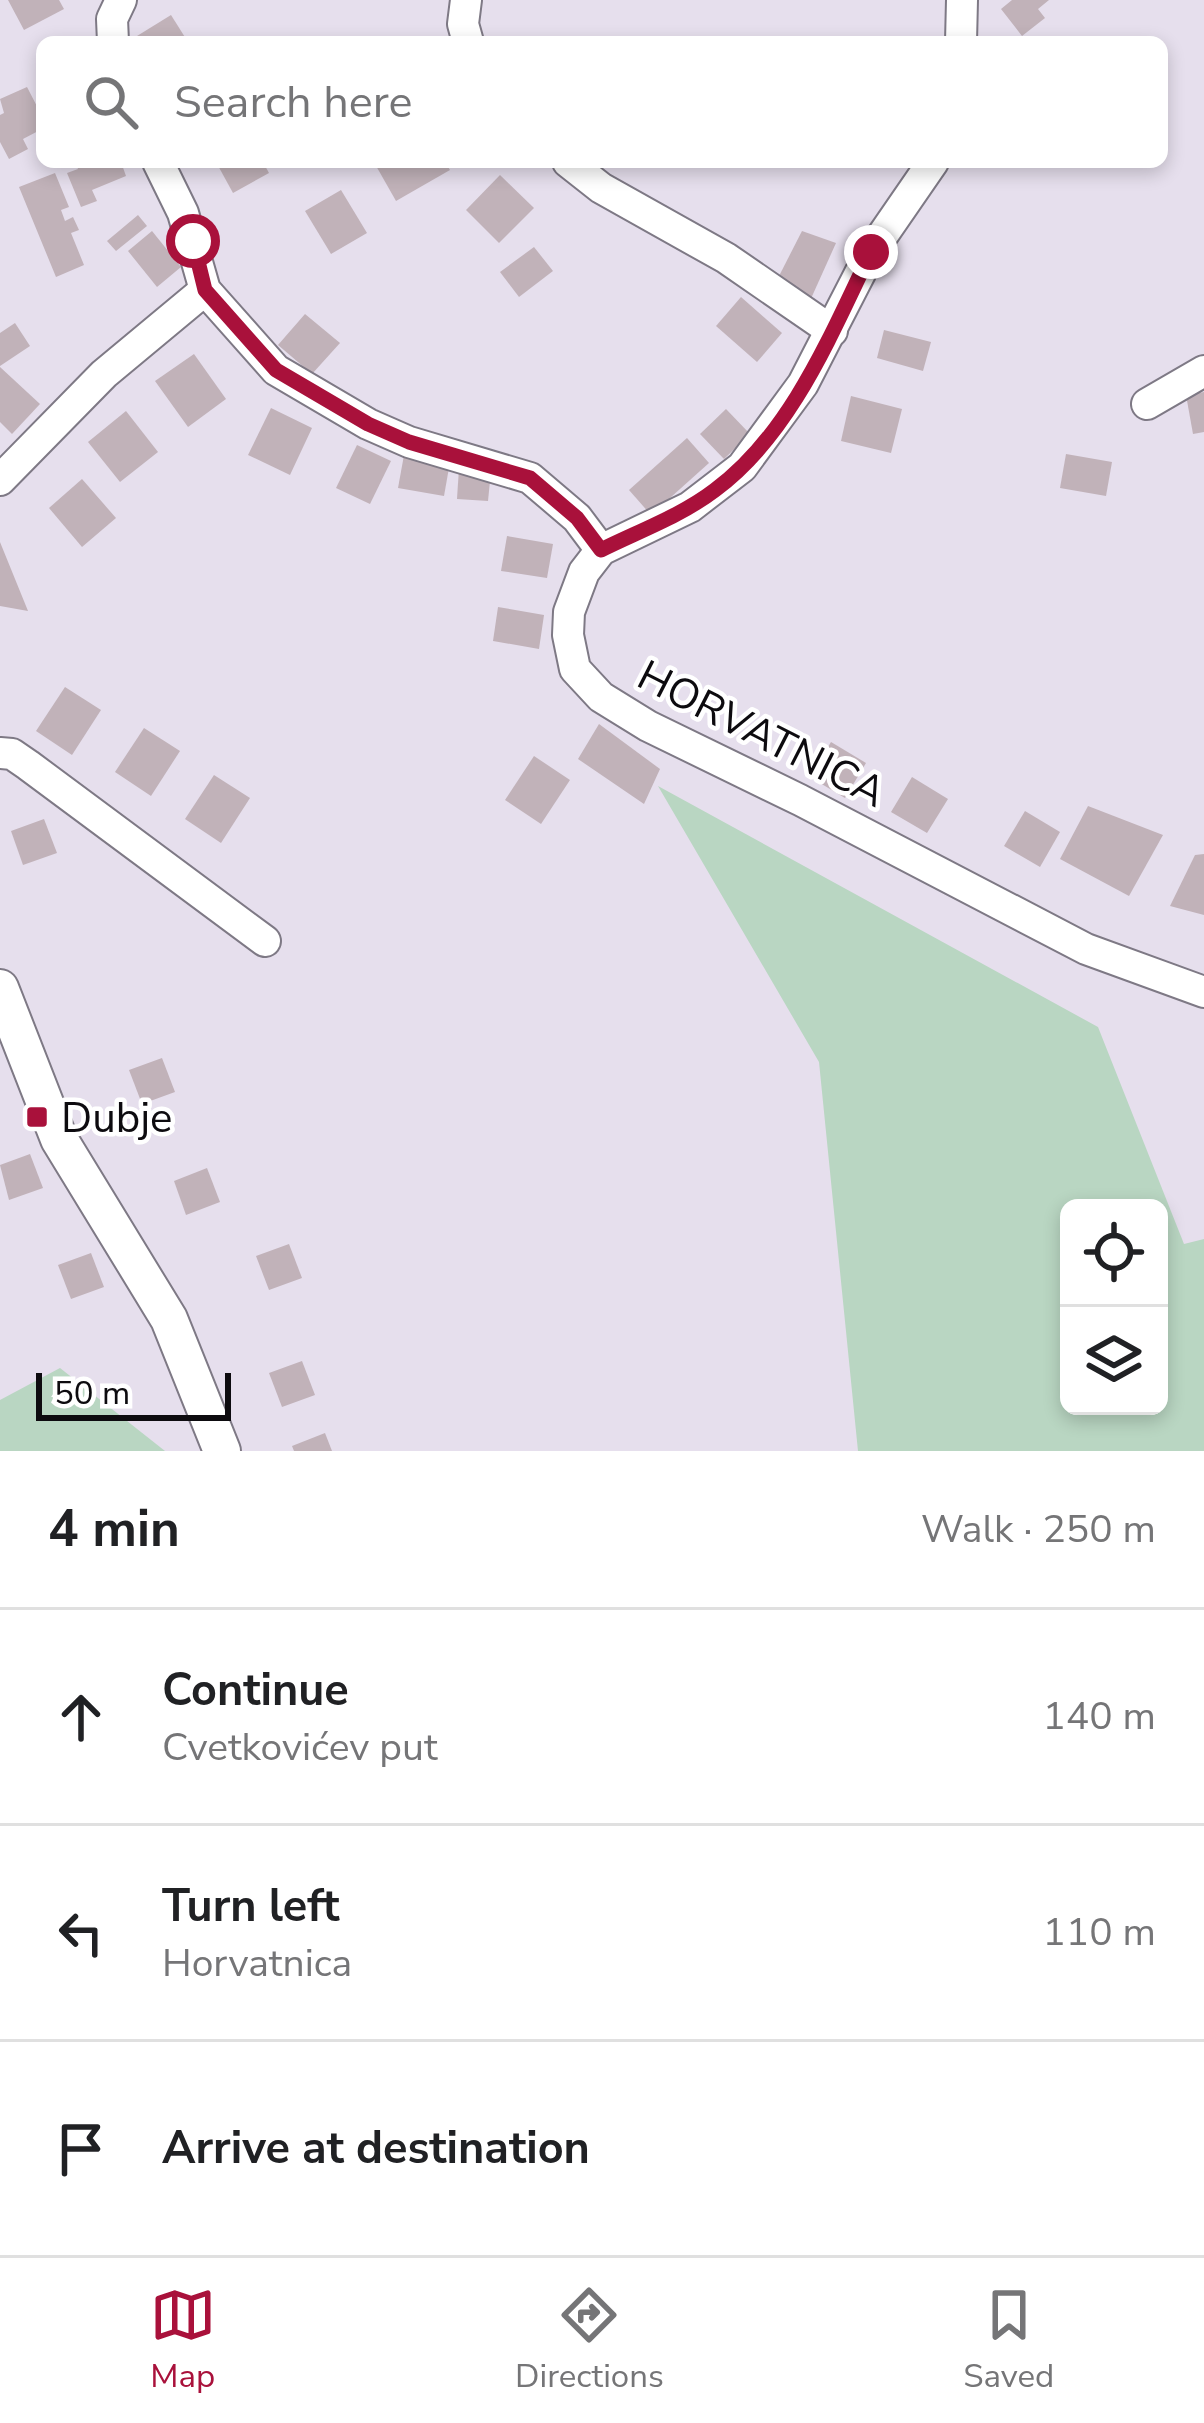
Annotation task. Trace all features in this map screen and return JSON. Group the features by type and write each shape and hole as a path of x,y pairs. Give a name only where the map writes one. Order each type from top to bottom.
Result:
{"street":[{"path":"113,36 112,20 121,0"},
{"path":"466,0 466,36"},
{"path":"961,36 962,0"},
{"path":"161,168 183,213 205,290 257,351 300,387 409,442 530,478 577,518 601,550 690,507 742,467 780,419 871,252 929,168"},
{"path":"576,168 601,188 726,258 832,331"},
{"path":"4,467 104,374 205,290"},
{"path":"1148,404 1204,371"},
{"name":"HORVATNICA","path":"601,550 578,587 569,612 568,635 575,669 601,697 648,726 1086,949 1204,992"},
{"path":"0,753 12,754 28,765 266,941"},
{"path":"0,988 59,1139 169,1319 222,1451"}],"green space":[{"path":"658,786 1098,1027 1166,1199 1060,1199 1060,1415 1168,1415 1168,1204 1184,1244 1204,1239 1204,1451 858,1451 819,1062"},
{"path":"60,1368 165,1451 0,1451 0,1400"}],"building":[{"path":"8,0 59,0 64,9 24,30"},
{"path":"1012,0 1049,0 1038,9 1045,18 1022,36 1001,9"},
{"path":"171,15 184,36 137,36"},
{"path":"27,87 36,104 36,132 23,139 28,149 9,159 0,142 0,115 4,113 0,99"},
{"path":"123,168 126,176 92,190 97,201 81,207 67,173"},
{"path":"219,168 266,168 269,173 233,193"},
{"path":"377,168 450,170 396,201"},
{"path":"55,173 69,207 61,210 65,221 73,217 79,230 71,233 84,265 56,277 19,187"},
{"path":"500,175 534,208 499,243 466,210"},
{"path":"341,190 367,233 331,254 305,211"},
{"path":"138,215 147,226 116,251 107,241"},
{"path":"152,231 181,267 157,287 128,251"},
{"path":"802,231 836,243 809,303 777,280"},
{"path":"534,247 553,271 519,297 500,272"},
{"path":"741,297 782,333 757,362 716,326"},
{"path":"305,314 340,343 312,374 278,345"},
{"path":"15,323 30,346 0,366 0,333"},
{"path":"884,330 931,342 923,371 877,358"},
{"path":"194,354 226,399 188,427 155,381"},
{"path":"0,367 40,404 12,434 0,422"},
{"path":"1204,392 1204,432 1193,434 1186,395"},
{"path":"851,396 902,409 891,453 841,441"},
{"path":"271,408 312,428 290,475 248,455"},
{"path":"726,409 750,434 724,459 700,434"},
{"path":"126,411 158,452 120,482 88,442"},
{"path":"687,438 709,463 651,515 629,490"},
{"path":"357,445 391,461 370,504 336,488"},
{"path":"1066,454 1112,462 1106,496 1060,488"},
{"path":"404,455 450,462 444,496 398,488"},
{"path":"459,468 491,471 488,501 457,499"},
{"path":"82,479 116,518 82,547 49,508"},
{"path":"507,536 553,544 547,578 501,571"},
{"path":"0,542 28,611 0,606"},
{"path":"498,607 544,615 539,649 493,641"},
{"path":"65,687 101,710 72,755 36,731"},
{"path":"599,724 660,769 644,804 578,759"},
{"path":"144,728 180,751 151,796 115,772"},
{"path":"831,742 866,763 845,798 810,777"},
{"path":"534,756 570,780 541,824 505,800"},
{"path":"214,775 250,798 221,843 185,819"},
{"path":"912,777 948,799 927,833 891,812"},
{"path":"1088,806 1163,835 1129,896 1060,859"},
{"path":"1025,811 1060,832 1040,867 1004,846"},
{"path":"44,819 57,853 23,865 11,831"},
{"path":"1204,854 1204,915 1170,906 1195,855"},
{"path":"162,1058 175,1092 142,1104 129,1070"},
{"path":"30,1154 43,1188 9,1200 0,1165"},
{"path":"207,1168 220,1202 186,1215 174,1181"},
{"path":"289,1244 302,1278 269,1290 256,1256"},
{"path":"91,1253 104,1287 71,1299 58,1265"},
{"path":"302,1361 315,1395 282,1407 269,1373"},
{"path":"325,1433 332,1451 294,1451 292,1446"}],"place":[{"name":"Dubje","path":"37,1117"}],"route":[{"path":"193,241 205,290 276,370 368,424 409,442 530,478 577,518 601,550 690,507 742,467 802,384 871,252"}]}
